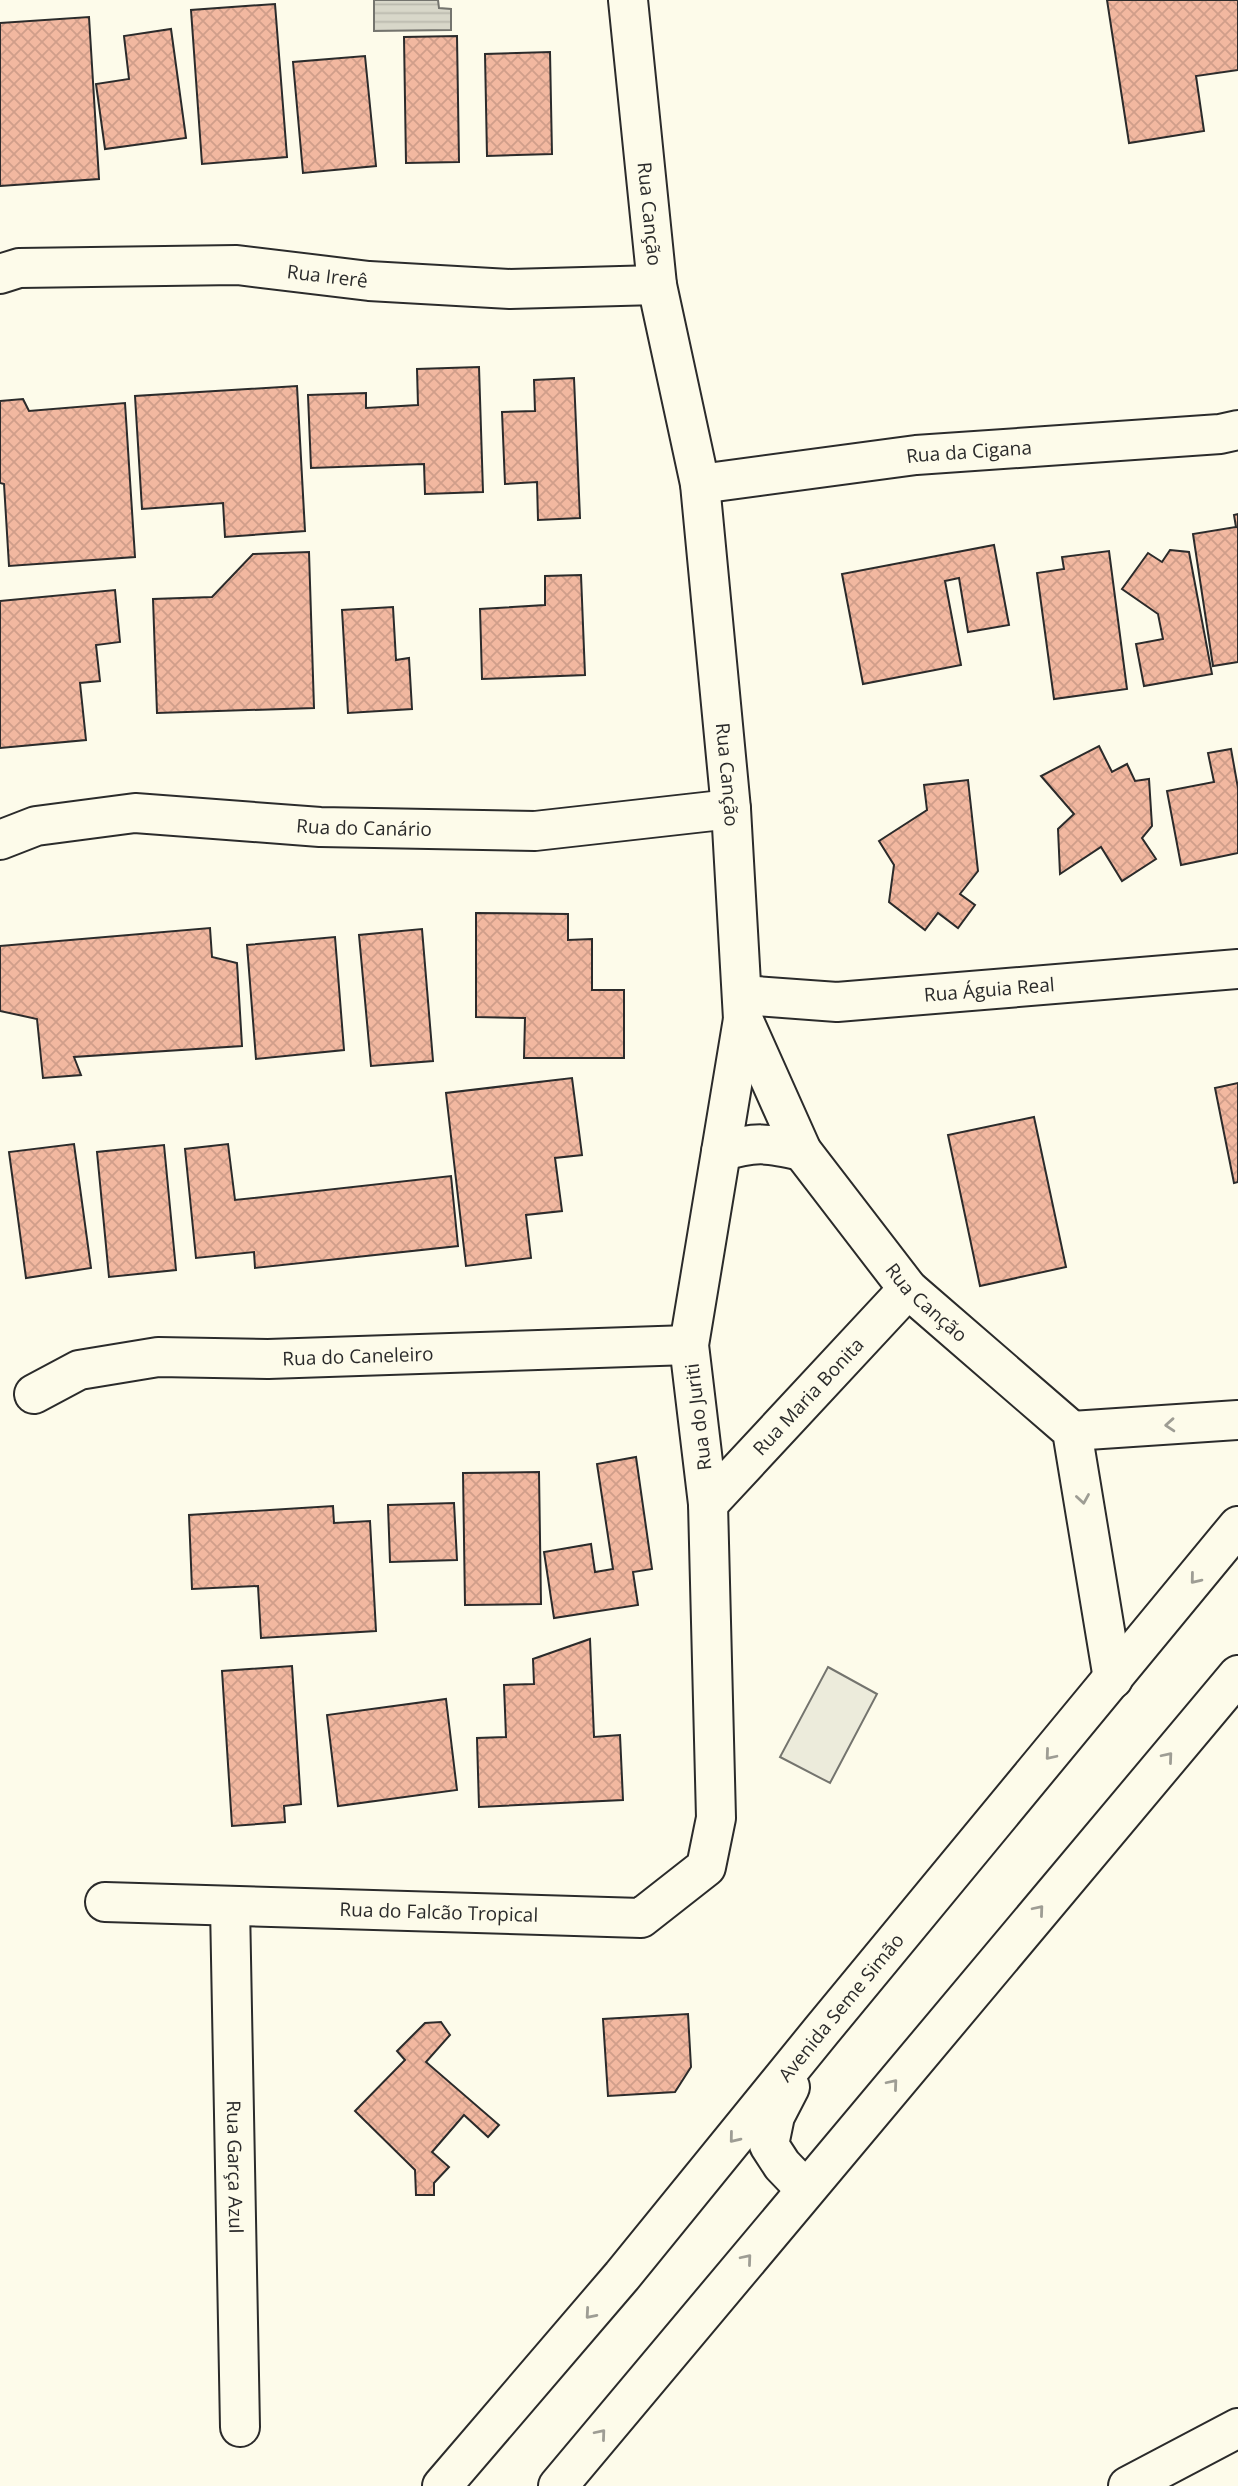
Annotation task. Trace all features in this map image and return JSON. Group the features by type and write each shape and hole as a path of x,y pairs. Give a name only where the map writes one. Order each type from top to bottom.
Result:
{"street":[{"name":"Rua Canção","path":"628,0 657,285 700,484 731,809 742,1007 802,1151 908,1289 1072,1432"},
{"name":"Rua Irerê","path":"0,274 19,268 237,265 369,281 510,289 657,285"},
{"name":"Rua da Cigana","path":"700,484 916,455 1220,434 1238,430"},
{"name":"Rua do Canário","path":"0,841 36,826 135,813 320,827 535,831 731,809"},
{"name":"Rua Águia Real","path":"742,1007 836,1002 1238,969"},
{"name":"Rua do Juriti","path":"716,1818 708,1504 689,1345 742,1007"},
{"path":"721,1152 745,1145 766,1143 802,1151"},
{"name":"Rua Maria Bonita","path":"708,1504 908,1289"},
{"name":"Rua do Caneleiro","path":"34,1394 79,1370 158,1357 268,1359 689,1345"},
{"path":"1113,1679 1072,1432 1238,1420"},
{"name":"Avenida Seme Simão","path":"442,2486 622,2277 1238,1526"},
{"path":"558,2486 1238,1675"},
{"name":"Rua do Falcão Tropical","path":"105,1902 641,1918 706,1867 716,1818"},
{"name":"Rua Garça Azul","path":"230,1906 240,2427"},
{"path":"805,2189 782,2165 769,2145 775,2116 822,2030"},
{"path":"1128,2486 1238,2428"}],"shaded area":[{"path":"374,0 438,0 439,8 451,9 451,30 374,31"},
{"path":"828,1667 877,1694 830,1783 780,1757"}],"building":[{"path":"1107,0 1238,0 1238,70 1196,76 1204,131 1129,143"},
{"path":"275,4 287,157 202,164 191,10"},
{"path":"89,17 99,179 0,186 0,23"},
{"path":"171,29 186,138 105,149 96,84 129,79 124,36"},
{"path":"457,36 459,162 406,163 404,37"},
{"path":"550,52 552,154 487,156 485,54"},
{"path":"365,56 376,166 303,173 293,62"},
{"path":"479,367 483,492 425,494 424,464 311,468 308,395 366,393 366,408 418,405 417,369"},
{"path":"574,378 580,518 538,520 537,482 505,484 502,412 535,411 534,380"},
{"path":"297,386 305,531 225,537 223,503 142,509 135,396"},
{"path":"23,399 29,411 125,403 135,557 9,566 4,484 0,483 0,401"},
{"path":"1238,514 1238,662 1213,666 1193,534 1236,527 1234,515"},
{"path":"994,545 1009,625 968,632 959,578 945,581 961,665 863,684 842,574"},
{"path":"1170,550 1189,552 1212,674 1144,686 1136,644 1163,639 1158,614 1122,589 1148,553 1162,562"},
{"path":"1109,551 1127,689 1054,699 1037,573 1064,569 1062,557"},
{"path":"309,552 314,708 157,713 153,599 212,597 253,554"},
{"path":"581,575 585,675 482,679 480,609 545,605 545,576"},
{"path":"115,590 120,642 96,645 100,681 80,683 86,740 0,748 0,601"},
{"path":"393,607 396,660 409,658 412,709 348,713 342,610"},
{"path":"1099,746 1112,772 1127,764 1135,781 1149,779 1152,826 1142,838 1156,859 1122,881 1101,847 1060,874 1058,829 1074,814 1041,776"},
{"path":"1231,749 1238,788 1238,853 1181,865 1167,791 1214,782 1208,753"},
{"path":"968,780 978,871 960,894 975,905 958,928 938,913 925,930 889,902 894,865 879,841 927,810 924,785"},
{"path":"476,913 568,914 568,940 592,939 592,990 624,990 624,1058 524,1058 525,1018 476,1017"},
{"path":"210,928 212,957 237,963 242,1046 74,1057 81,1075 43,1078 37,1019 0,1011 0,946"},
{"path":"422,929 433,1061 371,1066 359,935"},
{"path":"335,937 344,1050 256,1059 247,945"},
{"path":"572,1078 582,1155 555,1158 562,1211 526,1215 531,1258 466,1266 446,1093"},
{"path":"1238,1083 1238,1182 1234,1183 1215,1088"},
{"path":"1034,1117 1066,1267 980,1286 948,1135"},
{"path":"74,1144 91,1268 26,1278 9,1152"},
{"path":"228,1144 235,1200 451,1176 458,1246 255,1268 254,1252 196,1258 185,1149"},
{"path":"164,1145 176,1270 109,1277 97,1152"},
{"path":"636,1457 652,1569 633,1572 638,1605 554,1618 544,1552 591,1544 595,1572 613,1569 597,1464"},
{"path":"539,1472 541,1604 465,1605 463,1473"},
{"path":"454,1503 457,1560 390,1562 388,1505"},
{"path":"333,1506 334,1523 370,1521 376,1631 261,1638 258,1586 192,1589 189,1515"},
{"path":"590,1639 594,1737 620,1735 623,1800 479,1807 477,1738 506,1737 504,1685 534,1684 533,1659"},
{"path":"292,1666 301,1804 284,1806 285,1822 232,1826 222,1671"},
{"path":"446,1699 457,1790 338,1806 327,1715"},
{"path":"688,2014 691,2067 675,2092 608,2096 603,2019"},
{"path":"441,2022 450,2035 426,2062 499,2125 488,2137 464,2115 432,2152 449,2167 434,2183 434,2195 416,2195 415,2170 355,2111 405,2060 397,2051 425,2023"}]}
